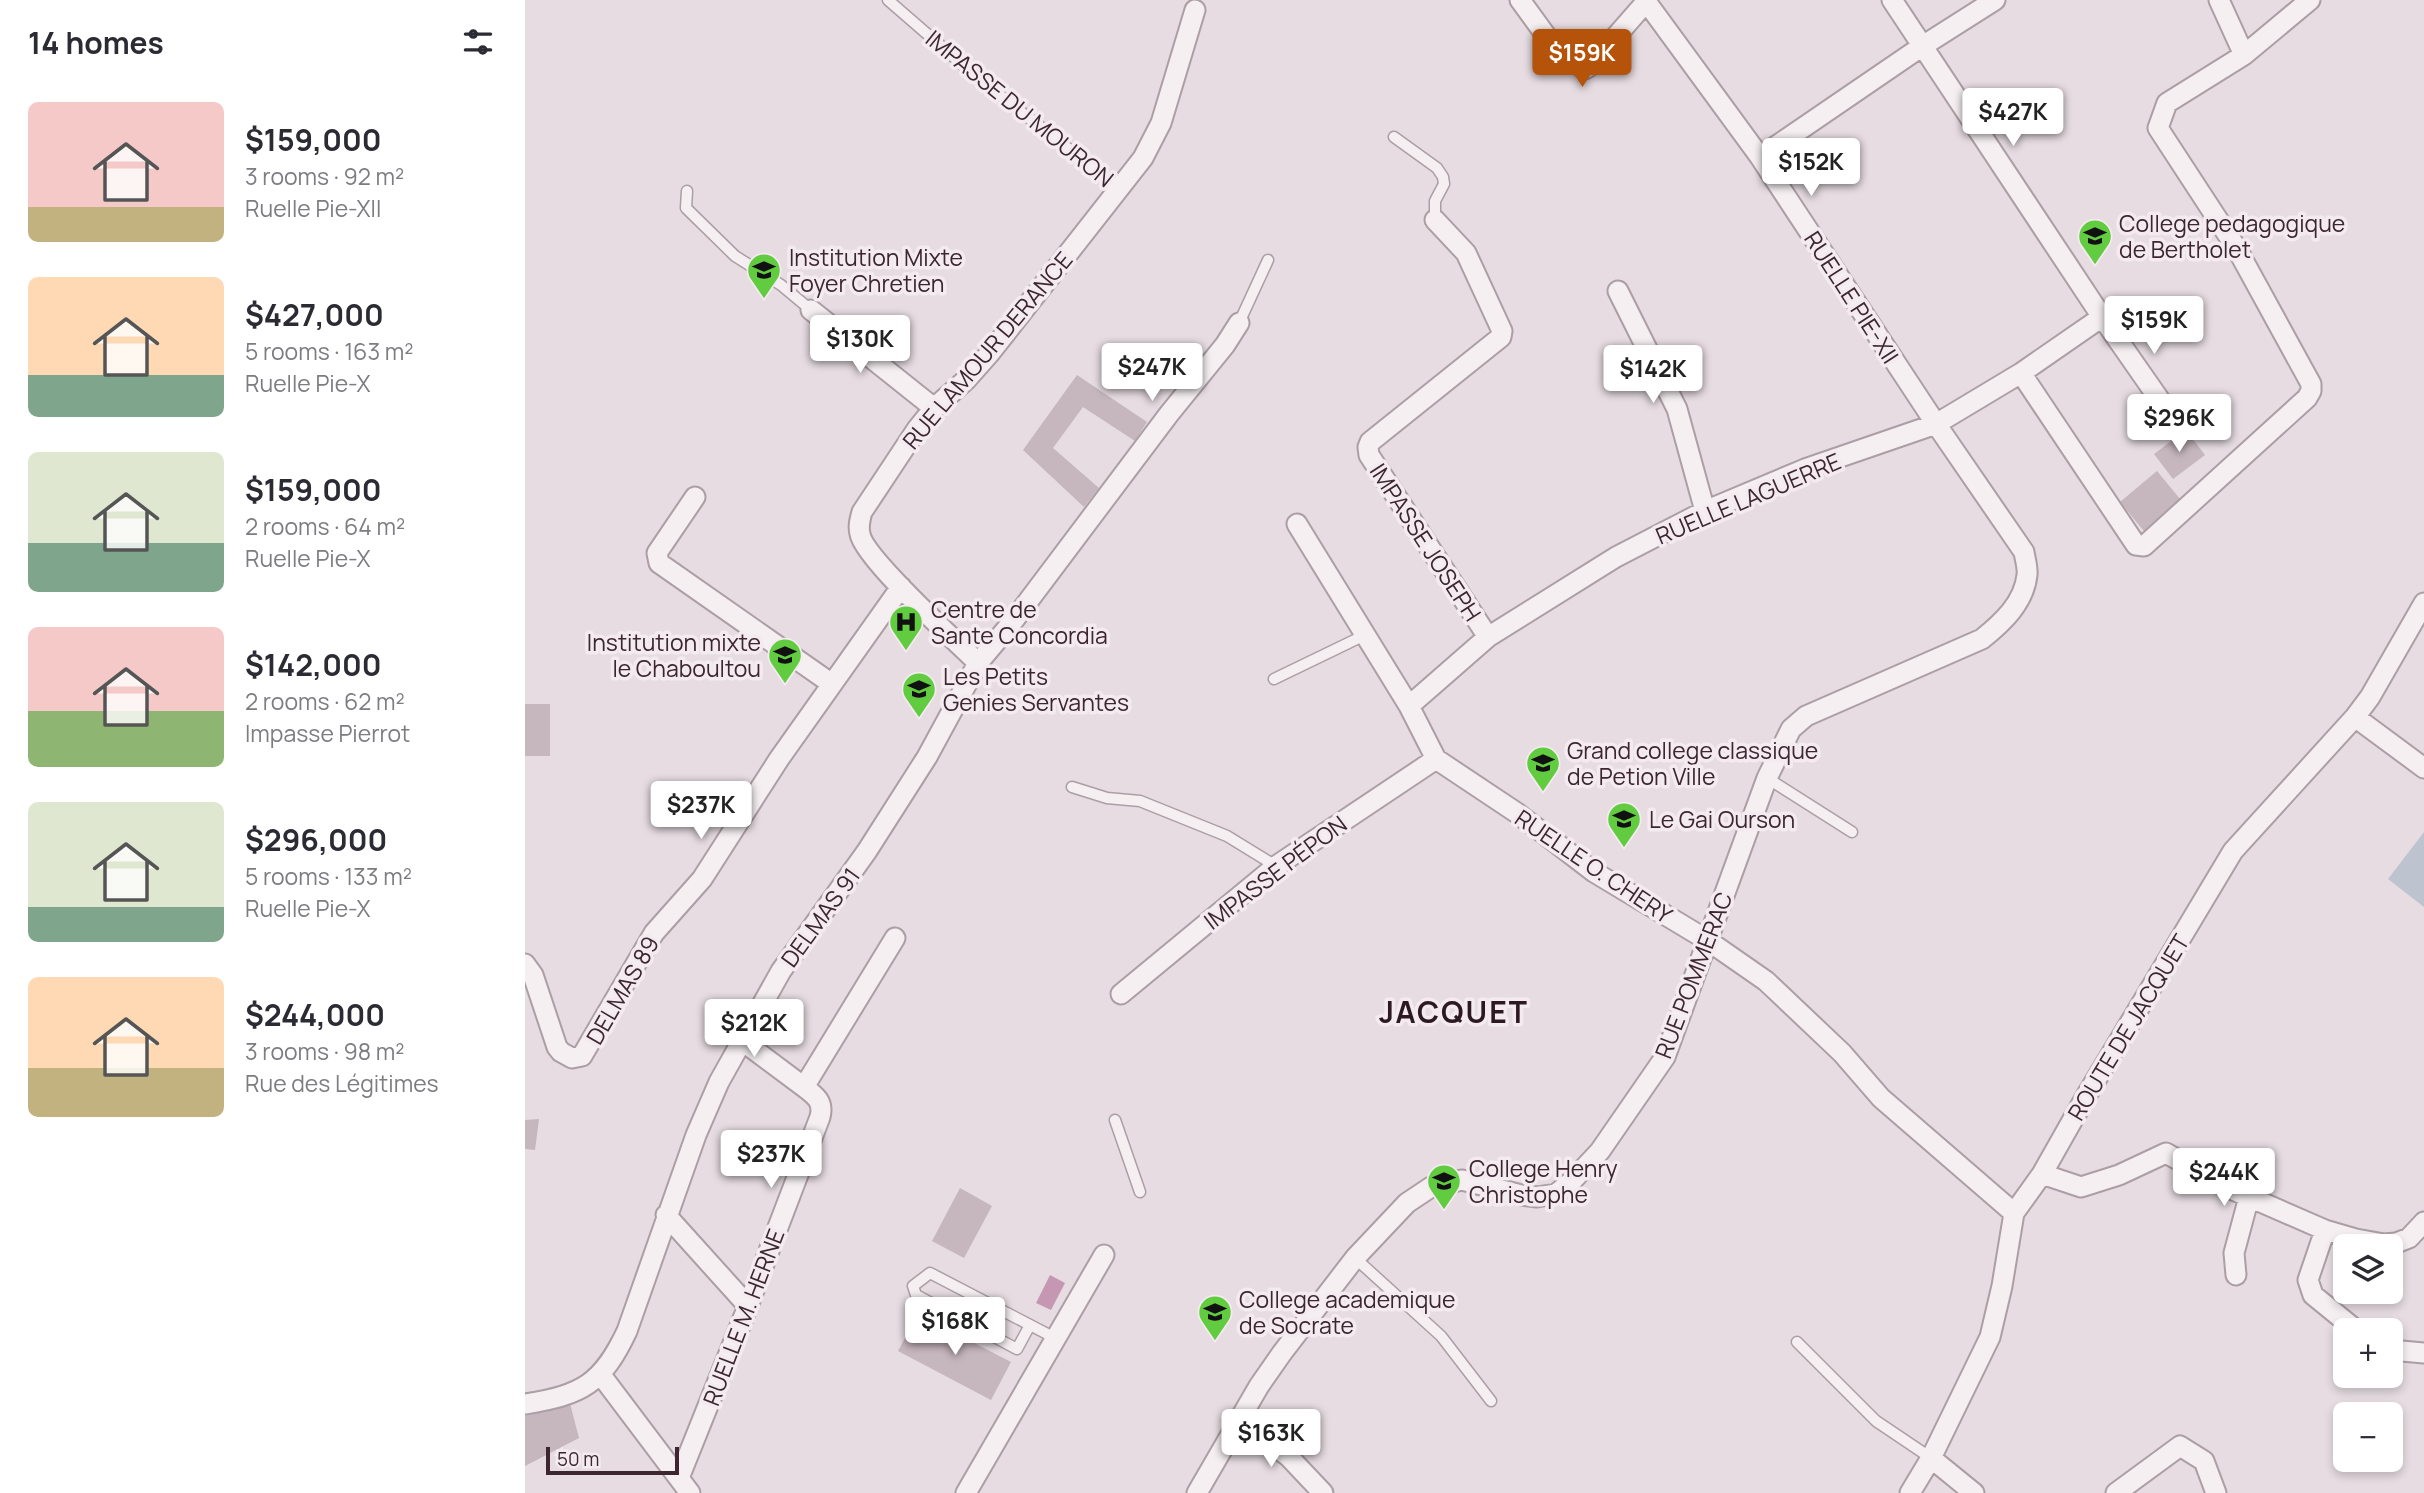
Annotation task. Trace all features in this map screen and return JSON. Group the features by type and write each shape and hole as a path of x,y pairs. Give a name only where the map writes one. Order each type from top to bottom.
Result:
{"street":[{"path":"1520,0 1555,48 1585,69 1645,1"},
{"path":"1892,0 2102,317 2173,419"},
{"path":"1760,158 1921,47 1995,0"},
{"path":"2218,0 2243,55"},
{"path":"2021,373 2136,544 2144,546 2308,398 2311,384 2251,273 2158,128 2168,103 2243,55 2310,0"},
{"name":"RUELLE PIE-XII","path":"1645,1 1760,158 1936,424"},
{"name":"RUE LAMOUR DERANCE","path":"978,663 901,587 865,547 859,525 862,512 917,429 934,408 967,379 990,353 1143,158 1161,123 1195,10"},
{"name":"IMPASSE JOSEPH","path":"1435,220 1466,253 1502,331 1501,337 1370,442 1368,447 1369,454 1488,637"},
{"path":"1618,291 1677,409 1705,512"},
{"path":"811,310 934,408"},
{"name":"RUELLE LAGUERRE","path":"1409,706 1488,637 1616,557 1705,512 1805,469 1936,424 2021,373 2102,317"},
{"name":"DELMAS 91","path":"525,1404 569,1395 601,1375 612,1361 627,1331 666,1216 705,1114 741,1040 781,971 867,851 912,781 978,663 1014,620 1097,507 1225,345 1239,323"},
{"name":"RUE POMMERAC","path":"1197,1493 1274,1364 1355,1258 1407,1203 1431,1187 1462,1180 1537,1197 1556,1194 1600,1152 1665,1057 1767,778 1791,729 1806,716 1982,639 2004,621 2023,589 2028,573 2024,552 1936,424"},
{"path":"695,497 657,553 659,563 832,684"},
{"name":"RUELLE O. CHERY","path":"1297,524 1409,706 1436,759 1517,813 1594,872 1707,940 1766,981 1842,1053 1881,1098 2014,1213"},
{"name":"DELMAS 89","path":"525,964 533,975 561,1052 572,1059 582,1056 654,933 702,879 779,759 901,587"},
{"name":"ROUTE DE JACQUET","path":"1910,1493 1931,1458 1990,1337 2014,1213 2042,1174 2233,851 2355,717 2370,697 2424,603"},
{"path":"2355,717 2424,768"},
{"name":"IMPASSE PÉPON","path":"1121,993 1276,866 1436,759"},
{"path":"741,1040 804,1087 895,938"},
{"name":"RUELLE M. HERNE","path":"684,1486 820,1118 819,1100 804,1087"},
{"path":"2042,1174 2081,1187 2119,1175 2166,1153 2224,1186 2325,1230 2384,1244 2409,1238 2424,1222"},
{"path":"2235,1275 2234,1253 2249,1197"},
{"path":"666,1216 748,1307"},
{"path":"2325,1230 2308,1280 2313,1295 2341,1318"},
{"path":"966,1493 1104,1255"},
{"path":"2403,1351 2424,1353"},
{"path":"601,1375 684,1486"},
{"path":"1240,1420 1289,1457 1323,1493"},
{"path":"2116,1493 2180,1446 2204,1461 2215,1493"},
{"path":"1931,1458 1974,1493"}],"lane":[{"name":"IMPASSE DU MOURON","path":"887,0 979,79 1120,189"},
{"name":"IMPASSE JOSEPH","path":"1394,137 1437,168 1443,177 1444,184 1435,201 1435,220"},
{"path":"687,191 686,208 735,256 781,285 811,310"},
{"path":"1239,323 1268,260"},
{"path":"1274,679 1365,635"},
{"path":"1767,778 1853,832"},
{"path":"1072,787 1107,798 1140,801 1227,836 1276,866"},
{"path":"1115,1121 1140,1192"},
{"path":"1355,1258 1441,1336 1491,1401"},
{"path":"1030,1325 1017,1349 916,1295 913,1286 930,1273 1030,1325 1055,1338"},
{"path":"1797,1342 1876,1421 1931,1458"}],"shaded area":[{"path":"2424,832 2424,907 2388,879"},
{"path":"1050,1275 1065,1283 1051,1310 1036,1303"}],"building":[{"path":"1077,375 1147,422 1135,441 1083,407 1053,448 1099,488 1084,507 1023,450"},
{"path":"2186,430 2205,455 2173,479 2154,454"},
{"path":"2157,471 2185,505 2148,536 2120,502"},
{"path":"525,704 550,704 550,756 525,756"},
{"path":"539,1119 535,1150 525,1149 525,1120"},
{"path":"960,1188 992,1206 964,1258 932,1241"},
{"path":"918,1314 1011,1362 991,1400 898,1351"},
{"path":"568,1396 579,1438 525,1466 525,1415"}],"place":[{"name":"College pedagogique de Bertholet","path":"2095,266"},
{"name":"Institution Mixte Foyer Chretien","path":"764,300"},
{"name":"Centre de Sante Concordia","path":"906,652"},
{"name":"Institution mixte le Chaboultou","path":"785,685"},
{"name":"Les Petits Genies Servantes","path":"919,719"},
{"name":"Grand college classique de Petion Ville","path":"1543,793"},
{"name":"Le Gai Ourson","path":"1624,849"},
{"name":"College Henry Christophe","path":"1444,1211"},
{"name":"College academique de Socrate","path":"1215,1342"}],"district":[{"name":"JACQUET","path":"1454,1011"}]}
